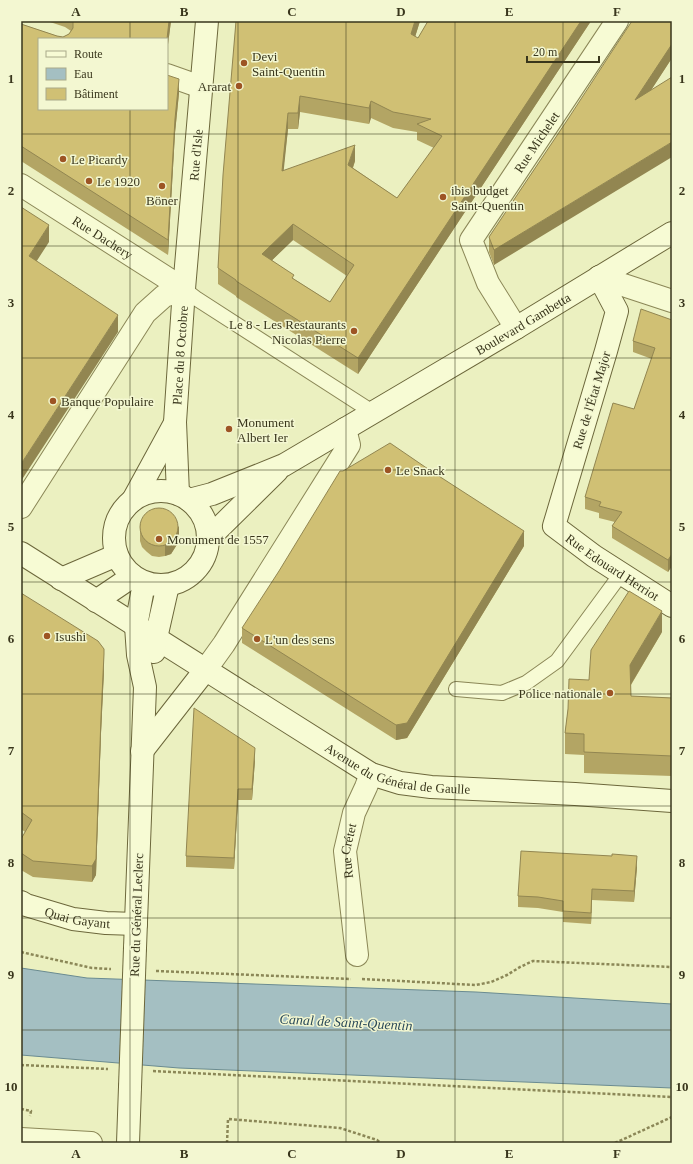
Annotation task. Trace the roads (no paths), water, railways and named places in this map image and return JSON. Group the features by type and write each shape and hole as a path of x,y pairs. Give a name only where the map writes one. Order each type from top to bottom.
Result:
{"street":[{"name":"Rue d'Isle","path":"184,289 207,21"},
{"name":"Rue Michelet","path":"516,328 488,283 471,240 616,21"},
{"path":"168,75 201,87"},
{"name":"Rue Dachery","path":"21,185 184,289"},
{"name":"Boulevard Gambetta","path":"374,413 672,233"},
{"path":"599,277 672,301"},
{"name":"Rue de l'État Major","path":"554,526 617,311 599,277"},
{"path":"21,507 145,313 164,296 184,289"},
{"name":"Place du 8 Octobre","path":"184,289 175,422 184,498"},
{"name":"Place du 8 Octobre","path":"184,498 212,494 284,464 374,413"},
{"name":"Place du 8 Octobre","path":"133,500 175,422"},
{"path":"142,751 224,644 349,445 345,429"},
{"name":"Place du 8 Octobre","path":"208,539 284,464"},
{"name":"Place du 8 Octobre","path":"165,491 184,498 197,508 203,517 207,528 208,539 205,553 198,566 188,576 168,585 159,586 138,580 124,567 117,555 114,542 115,528 120,515 126,506 133,500 139,496 152,492 165,491"},
{"name":"Rue Edouard Herriot","path":"554,526 594,556 672,606"},
{"path":"21,553 156,638 168,585"},
{"path":"61,579 117,555"},
{"path":"96,601 138,580"},
{"name":"Rue du Général Leclerc","path":"128,1143 144,687 138,655 136,626 138,580"},
{"name":"Avenue du Général de Gaulle","path":"156,638 371,774 400,783 431,787 575,794 672,801"},
{"name":"Rue du Général Leclerc","path":"144,687 149,680 152,670 156,638"},
{"name":"Rue Crétet","path":"358,955 345,851 354,813 371,774"},
{"name":"Quai Gayant","path":"21,902 26,905 73,919 106,923 136,924"},
{"path":"21,1139 90,1143"}],"lane":[{"path":"184,289 374,413"},
{"path":"456,689 502,693 526,683 558,661 621,574"}],"water":[{"name":"Canal de Saint-Quentin","path":"21,968 87,978 476,992 672,1004 672,1088 179,1068 21,1055"}],"place":[{"name":"Devi Saint-Quentin","path":"244,63"},
{"name":"Ararat","path":"239,86"},
{"name":"Le Picardy","path":"63,159"},
{"name":"Le 1920","path":"89,181"},
{"name":"Böner","path":"162,186"},
{"name":"ibis budget Saint-Quentin","path":"443,197"},
{"name":"Le 8 - Les Restaurants Nicolas Pierre","path":"354,331"},
{"name":"Banque Populaire","path":"53,401"},
{"name":"Monument Albert Ier","path":"229,429"},
{"name":"Le Snack","path":"388,470"},
{"name":"Monument de 1557","path":"159,539"},
{"name":"Isushi","path":"47,636"},
{"name":"L'un des sens","path":"257,639"},
{"name":"Police nationale","path":"610,693"}]}
